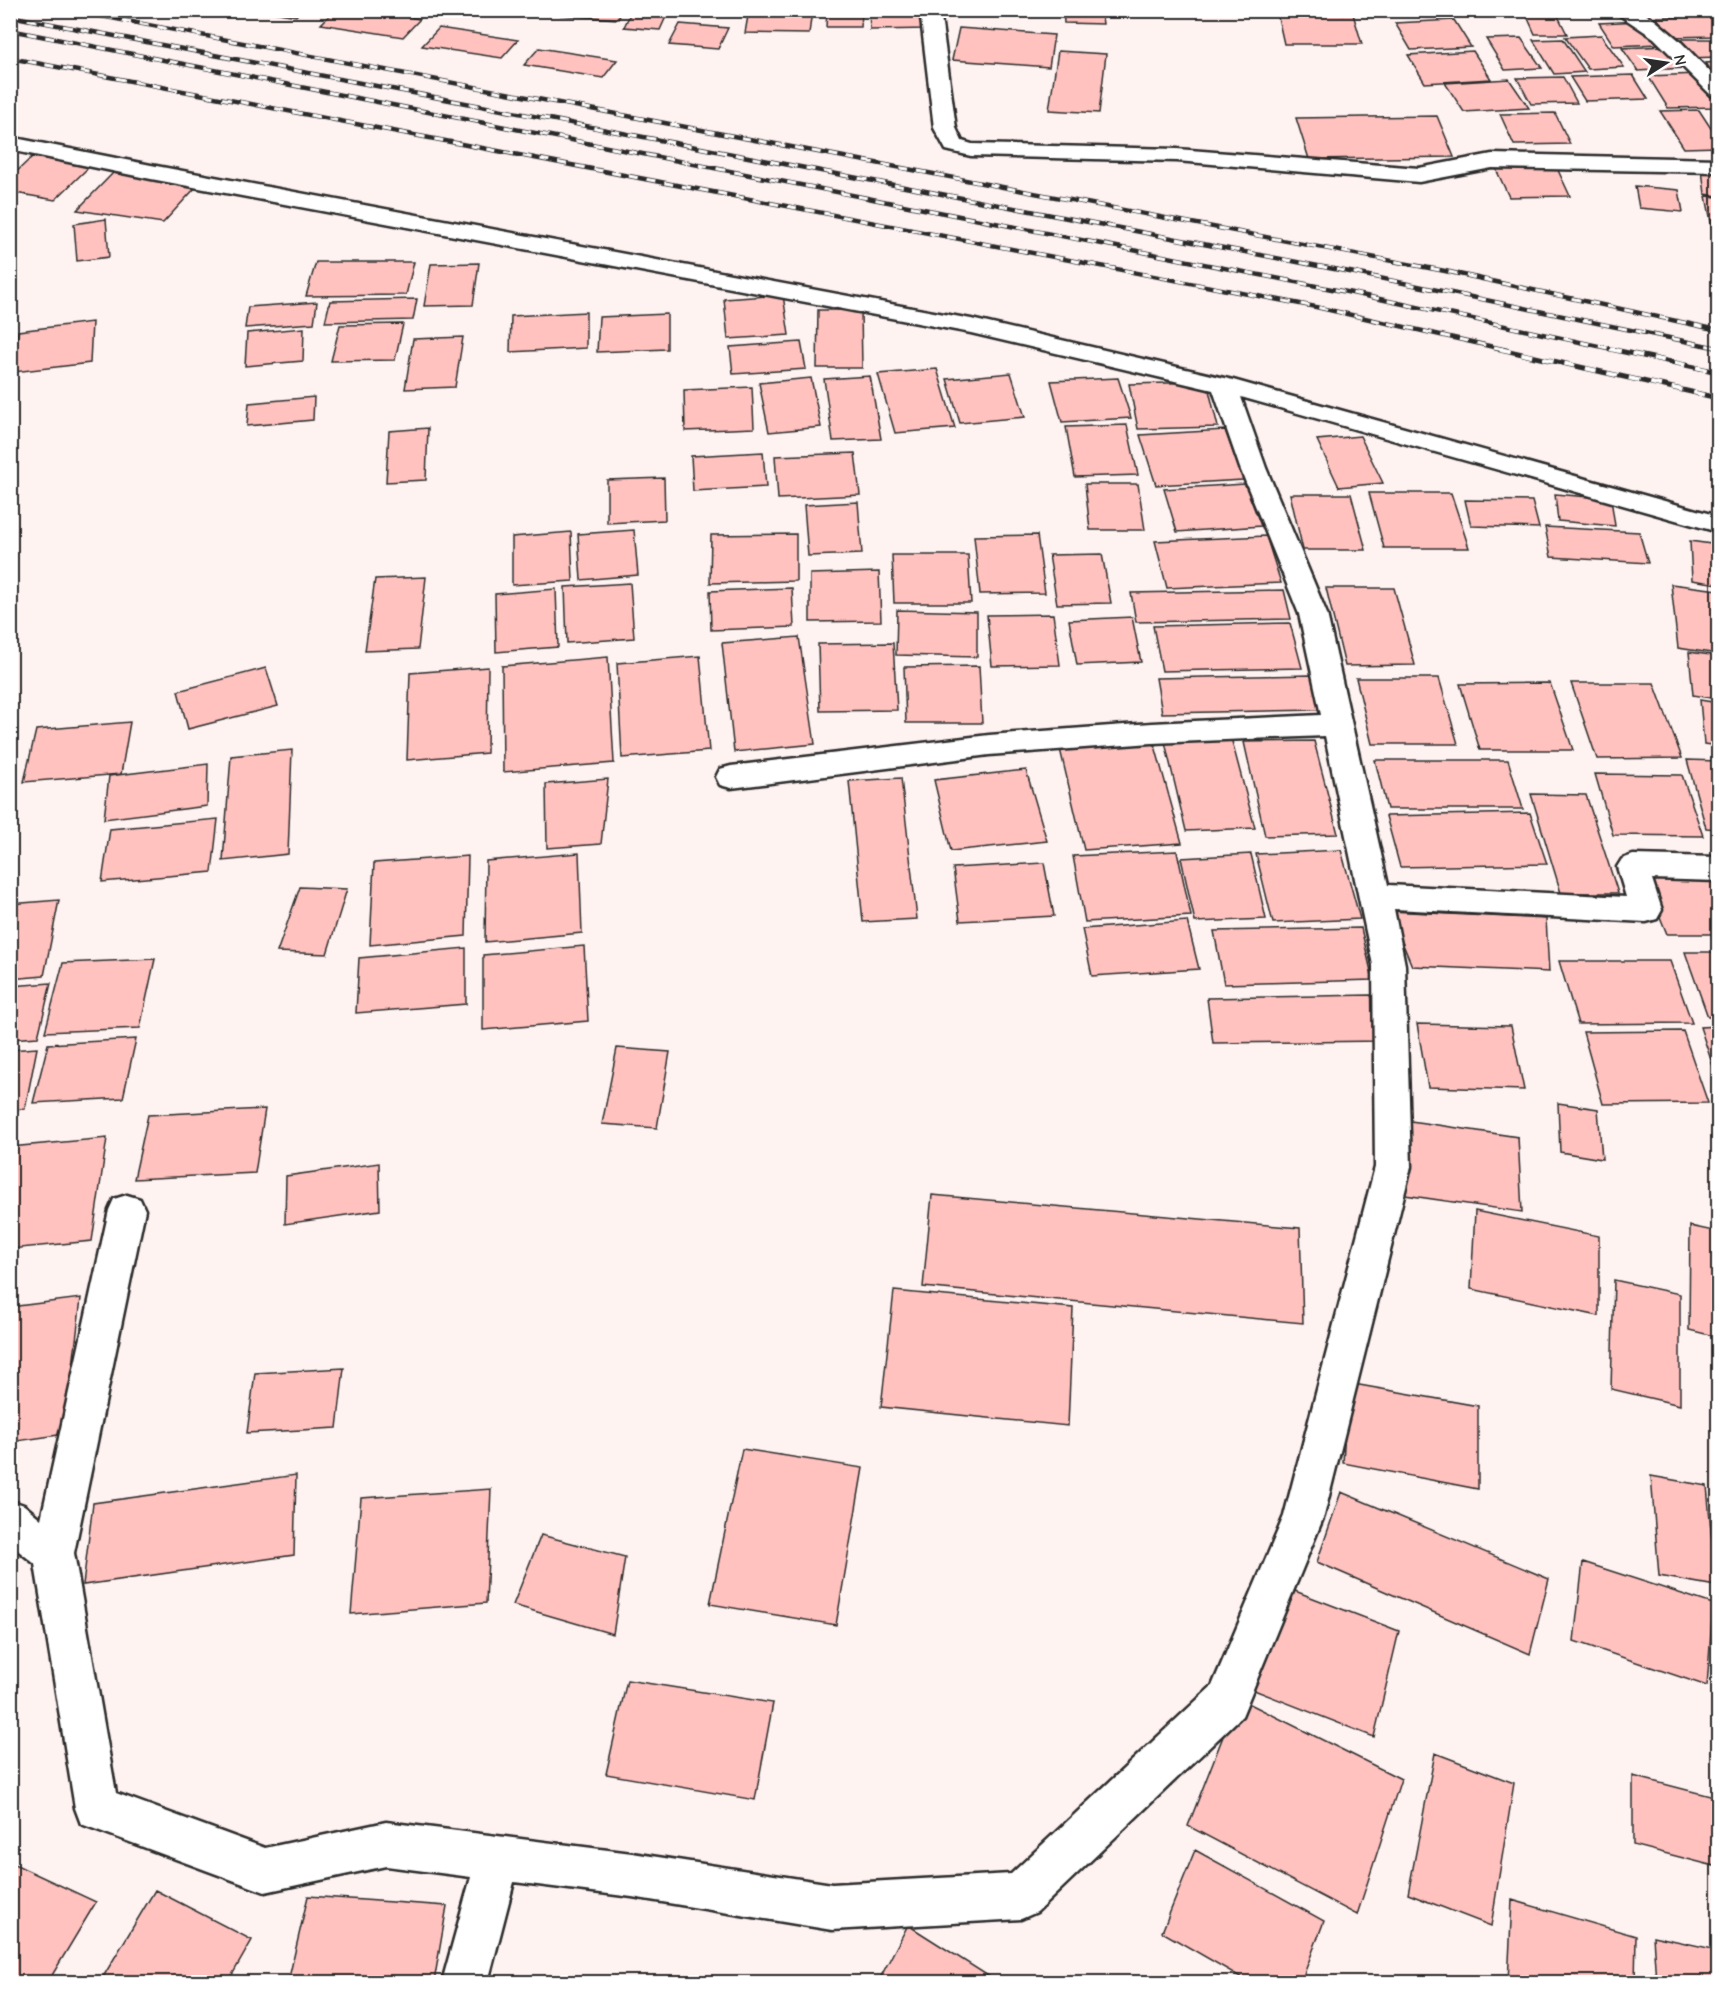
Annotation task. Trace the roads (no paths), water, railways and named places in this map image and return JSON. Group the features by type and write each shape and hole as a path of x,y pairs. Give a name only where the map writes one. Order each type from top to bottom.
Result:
{"street":[{"path":"930,10 945,128 954,145 971,150 1177,155 1419,176 1492,161 1719,166"},
{"path":"1621,10 1652,26 1719,91"},
{"path":"10,143 163,174 971,326 1224,385 1719,524"},
{"path":"128,1210 54,1553 97,1808 265,1870 386,1844 632,1875 832,1906 1021,1896 1227,1701 1304,1516 1393,1167 1389,965 1375,896 1313,614 1253,468 1224,385"},
{"path":"731,777 988,745 1152,733 1337,724"},
{"path":"1375,896 1646,910 1632,867 1719,869"},
{"path":"10,1519 54,1553"},
{"path":"465,1983 498,1858"}],"railway":[{"path":"69,10 1445,271 1718,330"},
{"path":"10,16 1355,273 1718,348"},
{"path":"10,30 1352,293 1617,350"},
{"path":"10,58 1316,307 1507,350"},
{"path":"1500,349 1718,398"},
{"path":"1610,349 1718,372"}]}
